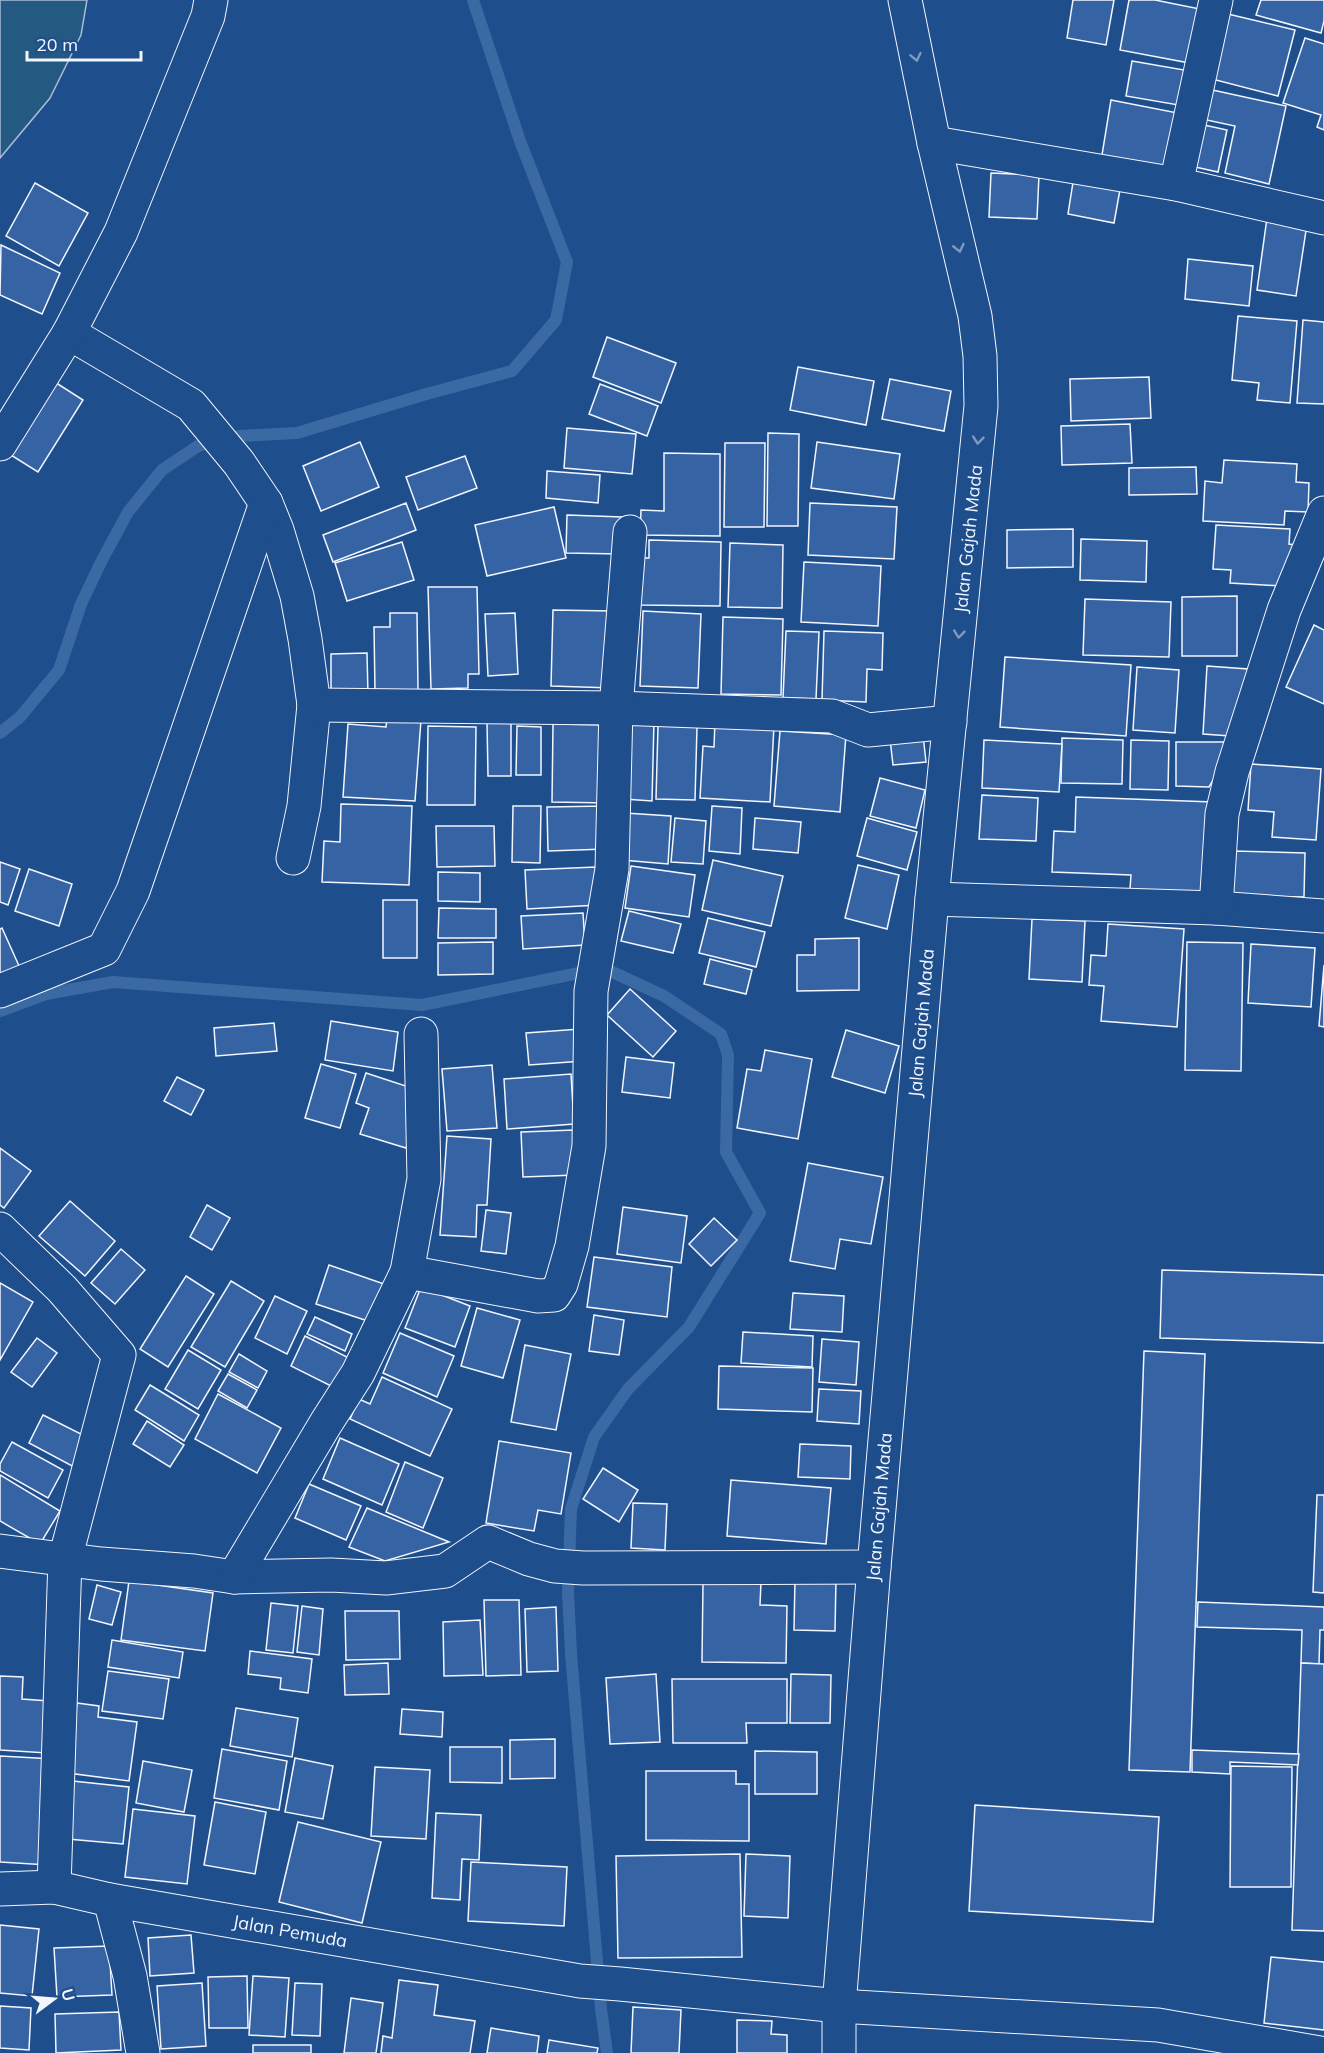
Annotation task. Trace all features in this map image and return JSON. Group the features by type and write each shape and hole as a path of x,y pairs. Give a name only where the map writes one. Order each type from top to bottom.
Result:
{"street":[{"path":"0,444 69,333 121,232 208,16 211,0"},
{"name":"Jalan Gajah Mada","path":"839,2053 839,2006 874,1567 932,899 981,396 980,356 975,316 934,143 905,0"},
{"path":"1176,184 1216,0"},
{"path":"934,143 1176,184 1324,218"},
{"path":"69,333 191,405 239,463 266,502 278,530 297,596 314,705 304,806 293,858"},
{"path":"0,991 104,949 133,891 266,502"},
{"path":"1216,908 1222,814 1232,772 1284,610 1324,513"},
{"path":"407,1272 538,1296 554,1295 561,1284 572,1246 589,1146 591,990 612,868 616,708 630,532"},
{"path":"314,705 616,708 832,716 868,730 950,722"},
{"path":"932,899 1216,908 1324,916"},
{"path":"234,1577 358,1373 407,1272 424,1179 421,1034"},
{"path":"0,1229 62,1289 119,1355 65,1559 54,1887"},
{"path":"0,1551 101,1564 194,1570 234,1577 331,1575 386,1578 445,1571 488,1542 528,1559 565,1566 874,1567"},
{"name":"Jalan Pemuda","path":"0,1889 54,1887 110,1900 580,1981 839,2006 1158,2025 1320,2053"},
{"path":"110,1900 130,1976 143,2053"}],"shaded area":[{"path":"0,0 87,0 81,35 50,98 0,158"}],"building":[{"path":"1073,0 1114,0 1106,45 1067,38"},
{"path":"1129,0 1155,0 1205,10 1195,64 1120,50"},
{"path":"1261,0 1324,0 1324,21 1321,33 1256,15"},
{"path":"1228,14 1295,30 1278,96 1212,79"},
{"path":"1305,38 1324,44 1324,130 1317,127 1321,115 1283,103"},
{"path":"1132,61 1190,71 1184,106 1126,96"},
{"path":"1208,89 1286,106 1269,184 1225,173 1235,126 1202,119"},
{"path":"1111,100 1188,115 1177,170 1102,155"},
{"path":"1195,123 1227,130 1218,172 1186,165"},
{"path":"991,173 1039,175 1037,219 989,217"},
{"path":"1074,176 1121,184 1114,223 1068,214"},
{"path":"35,183 88,213 59,266 6,236"},
{"path":"1267,218 1307,224 1296,296 1257,290"},
{"path":"1,245 60,273 42,314 0,295"},
{"path":"1188,259 1253,266 1249,306 1185,299"},
{"path":"1238,316 1297,321 1290,403 1257,400 1259,383 1232,380"},
{"path":"1303,320 1324,322 1324,404 1297,403"},
{"path":"607,337 676,363 661,403 593,377"},
{"path":"798,367 874,381 866,425 790,410"},
{"path":"1149,377 1151,418 1071,421 1070,379"},
{"path":"50,379 83,400 38,472 6,452"},
{"path":"890,379 951,391 944,431 882,419"},
{"path":"600,384 658,406 647,436 589,414"},
{"path":"1130,424 1132,463 1062,465 1061,426"},
{"path":"567,428 636,434 632,474 564,468"},
{"path":"768,433 799,434 798,526 767,526"},
{"path":"360,442 379,487 321,511 303,466"},
{"path":"817,442 900,454 894,499 811,488"},
{"path":"725,443 765,443 764,527 724,527"},
{"path":"664,453 720,454 720,536 640,535 641,510 664,511"},
{"path":"465,456 477,488 418,510 406,477"},
{"path":"1224,460 1297,464 1296,482 1309,483 1308,512 1285,511 1284,525 1203,521 1205,481 1222,483"},
{"path":"1196,467 1197,494 1129,495 1129,468"},
{"path":"547,471 600,475 598,503 546,498"},
{"path":"406,503 416,530 333,562 323,535"},
{"path":"810,503 897,507 894,559 808,555"},
{"path":"554,507 566,558 487,576 475,525"},
{"path":"567,515 622,517 621,554 566,553"},
{"path":"1216,525 1290,529 1289,544 1296,545 1281,586 1230,583 1231,570 1213,569"},
{"path":"1073,529 1073,567 1007,568 1007,530"},
{"path":"1081,539 1147,541 1146,582 1080,580"},
{"path":"649,540 721,542 720,606 640,605 640,558 649,558"},
{"path":"402,542 414,580 347,601 335,563"},
{"path":"730,543 783,545 782,608 728,607"},
{"path":"804,562 881,566 878,626 801,622"},
{"path":"428,587 477,587 479,674 468,674 468,688 431,689"},
{"path":"1237,596 1237,656 1182,656 1182,597"},
{"path":"1085,599 1171,602 1169,657 1083,655"},
{"path":"553,610 613,611 612,688 551,686"},
{"path":"643,611 701,614 698,688 640,686"},
{"path":"390,613 417,613 418,691 375,691 374,627 390,627"},
{"path":"515,613 518,674 488,676 485,614"},
{"path":"723,617 783,619 781,695 721,694"},
{"path":"1314,625 1324,630 1324,704 1286,687"},
{"path":"786,631 819,632 816,699 783,698"},
{"path":"824,631 883,633 882,670 867,669 866,702 822,700"},
{"path":"367,653 368,695 331,695 331,654"},
{"path":"1005,657 1131,665 1126,736 1000,727"},
{"path":"1207,666 1248,669 1244,737 1203,734"},
{"path":"1137,667 1179,670 1175,733 1133,730"},
{"path":"387,717 421,720 415,801 343,797 348,724 386,727"},
{"path":"626,721 654,721 652,801 624,799"},
{"path":"715,721 774,725 770,802 700,798 703,746 714,747"},
{"path":"487,722 511,722 511,776 488,776"},
{"path":"553,724 608,725 607,803 552,802"},
{"path":"428,726 476,727 475,805 427,805"},
{"path":"517,726 541,727 541,775 516,775"},
{"path":"658,726 697,727 695,800 656,799"},
{"path":"780,731 846,735 840,812 774,806"},
{"path":"923,735 926,762 893,765 890,739"},
{"path":"1062,738 1123,740 1122,784 1061,783"},
{"path":"984,740 1062,744 1059,792 982,788"},
{"path":"1131,740 1169,741 1168,790 1130,789"},
{"path":"1176,742 1236,742 1209,787 1176,786"},
{"path":"1251,764 1321,769 1316,840 1272,837 1274,812 1248,810"},
{"path":"880,778 925,790 916,828 870,816"},
{"path":"982,795 1038,798 1036,841 979,839"},
{"path":"1076,797 1213,802 1210,899 1130,889 1131,875 1052,872 1054,831 1075,832"},
{"path":"341,804 412,806 409,885 322,882 324,841 340,842"},
{"path":"513,806 541,806 540,863 512,862"},
{"path":"605,806 606,849 548,851 547,807"},
{"path":"712,806 742,808 740,854 709,851"},
{"path":"625,813 671,816 668,864 622,860"},
{"path":"675,818 706,821 703,864 671,862"},
{"path":"755,818 801,822 798,853 753,849"},
{"path":"867,818 917,832 907,870 857,856"},
{"path":"436,826 494,826 495,866 437,867"},
{"path":"1233,851 1305,853 1304,897 1233,896"},
{"path":"713,860 783,876 771,926 702,910"},
{"path":"0,862 20,869 8,905 0,902"},
{"path":"858,865 899,875 887,929 845,918"},
{"path":"631,866 695,875 689,917 625,908"},
{"path":"596,867 598,905 527,909 525,870"},
{"path":"29,869 72,884 59,926 15,911"},
{"path":"438,872 480,873 480,902 438,901"},
{"path":"383,900 417,900 417,958 383,958"},
{"path":"439,908 496,909 496,938 438,938"},
{"path":"629,911 681,924 673,953 621,941"},
{"path":"583,913 585,945 523,949 521,916"},
{"path":"708,918 765,932 756,967 699,953"},
{"path":"1032,919 1085,921 1082,982 1029,979"},
{"path":"1108,924 1184,929 1177,1027 1101,1021 1104,986 1089,985 1091,955 1106,956"},
{"path":"2,928 20,968 0,977 0,929"},
{"path":"859,938 859,990 797,991 797,955 815,955 815,939"},
{"path":"493,942 493,974 438,975 438,943"},
{"path":"1187,942 1243,943 1241,1071 1185,1070"},
{"path":"1251,944 1315,948 1311,1007 1248,1003"},
{"path":"710,959 752,970 746,994 704,984"},
{"path":"1324,965 1324,1027 1319,1026"},
{"path":"630,989 676,1031 653,1057 607,1015"},
{"path":"331,1021 398,1032 393,1071 325,1060"},
{"path":"274,1023 277,1051 216,1056 214,1028"},
{"path":"580,1029 583,1061 529,1065 526,1033"},
{"path":"846,1030 899,1046 885,1093 832,1077"},
{"path":"765,1050 812,1059 798,1139 737,1128 747,1069 761,1071"},
{"path":"626,1057 674,1063 670,1098 622,1092"},
{"path":"321,1064 356,1074 340,1128 305,1118"},
{"path":"492,1065 497,1128 447,1131 442,1069"},
{"path":"366,1073 415,1089 417,1117 406,1148 360,1134 369,1108 356,1103"},
{"path":"571,1074 574,1124 507,1129 504,1079"},
{"path":"177,1077 204,1090 191,1115 164,1101"},
{"path":"574,1130 576,1175 523,1177 521,1132"},
{"path":"447,1136 491,1139 487,1205 477,1205 476,1237 440,1235"},
{"path":"0,1148 31,1171 4,1208 0,1205"},
{"path":"808,1163 883,1177 871,1244 840,1239 835,1269 790,1261"},
{"path":"70,1201 115,1241 85,1276 39,1236"},
{"path":"207,1205 230,1218 212,1250 190,1237"},
{"path":"623,1207 687,1216 681,1263 617,1254"},
{"path":"486,1210 511,1213 506,1254 481,1251"},
{"path":"714,1218 737,1240 711,1266 689,1244"},
{"path":"121,1249 145,1270 115,1304 91,1283"},
{"path":"594,1257 672,1267 667,1317 587,1307"},
{"path":"329,1265 384,1284 371,1322 316,1304"},
{"path":"1162,1270 1324,1275 1324,1343 1160,1338"},
{"path":"186,1276 214,1294 168,1367 140,1349"},
{"path":"231,1281 264,1301 225,1367 191,1347"},
{"path":"0,1283 33,1302 0,1360"},
{"path":"421,1287 470,1306 455,1347 405,1328"},
{"path":"793,1293 844,1296 842,1332 790,1329"},
{"path":"275,1296 307,1311 287,1354 255,1338"},
{"path":"477,1308 520,1320 503,1378 461,1366"},
{"path":"594,1315 624,1320 619,1355 589,1351"},
{"path":"315,1317 352,1334 345,1351 307,1334"},
{"path":"743,1332 813,1336 812,1367 741,1363"},
{"path":"400,1333 454,1356 437,1397 383,1373"},
{"path":"305,1336 349,1358 335,1388 291,1366"},
{"path":"37,1338 57,1353 32,1387 11,1372"},
{"path":"822,1339 859,1342 856,1385 819,1382"},
{"path":"525,1345 571,1354 556,1430 511,1422"},
{"path":"188,1350 221,1370 198,1409 165,1389"},
{"path":"1144,1351 1205,1354 1190,1772 1129,1770"},
{"path":"239,1354 267,1371 258,1388 229,1372"},
{"path":"719,1366 813,1368 812,1412 718,1409"},
{"path":"228,1374 257,1390 247,1408 218,1391"},
{"path":"382,1377 452,1409 430,1456 350,1419 359,1399 370,1404"},
{"path":"150,1385 199,1415 184,1441 135,1410"},
{"path":"819,1389 861,1391 859,1424 817,1421"},
{"path":"218,1394 281,1428 257,1473 195,1439"},
{"path":"43,1415 89,1438 74,1467 29,1443"},
{"path":"147,1421 184,1445 170,1467 133,1444"},
{"path":"340,1438 399,1464 382,1505 323,1479"},
{"path":"499,1441 571,1453 561,1514 538,1510 534,1531 486,1523"},
{"path":"12,1442 63,1470 48,1498 0,1471 0,1464"},
{"path":"800,1444 851,1446 850,1479 798,1477"},
{"path":"405,1462 443,1478 423,1528 386,1512"},
{"path":"603,1468 638,1490 619,1522 583,1499"},
{"path":"0,1475 60,1511 40,1544 0,1521"},
{"path":"731,1480 831,1488 826,1544 727,1536"},
{"path":"309,1484 361,1506 346,1540 295,1518"},
{"path":"1317,1495 1324,1495 1324,1593 1313,1592"},
{"path":"633,1503 667,1504 665,1550 631,1548"},
{"path":"367,1508 449,1542 385,1561 349,1547"},
{"path":"795,1578 836,1579 835,1631 794,1630"},
{"path":"129,1581 213,1593 205,1651 121,1640"},
{"path":"703,1582 761,1582 760,1605 787,1606 786,1663 702,1662"},
{"path":"97,1585 121,1592 112,1625 89,1619"},
{"path":"484,1600 519,1600 521,1675 486,1676"},
{"path":"1198,1602 1324,1607 1324,1630 1320,1630 1319,1664 1301,1663 1302,1630 1197,1627"},
{"path":"271,1603 298,1606 293,1653 266,1650"},
{"path":"302,1606 323,1609 319,1655 297,1652"},
{"path":"556,1607 558,1671 527,1672 525,1609"},
{"path":"345,1611 399,1611 400,1659 346,1660"},
{"path":"480,1620 483,1675 444,1676 443,1622"},
{"path":"112,1640 183,1652 179,1678 108,1667"},
{"path":"250,1651 312,1659 308,1693 280,1689 281,1678 248,1674"},
{"path":"388,1663 389,1694 345,1695 344,1665"},
{"path":"1301,1663 1324,1664 1324,1931 1292,1930"},
{"path":"108,1671 169,1679 163,1719 102,1711"},
{"path":"656,1674 660,1742 610,1744 606,1678"},
{"path":"791,1674 831,1675 830,1723 790,1723"},
{"path":"0,1676 23,1677 22,1699 49,1701 47,1753 0,1750"},
{"path":"672,1679 787,1679 787,1723 746,1723 747,1743 673,1743"},
{"path":"77,1703 99,1706 98,1717 137,1722 129,1781 68,1773"},
{"path":"236,1708 298,1718 292,1757 230,1746"},
{"path":"402,1709 443,1712 442,1737 400,1734"},
{"path":"555,1739 555,1778 510,1779 510,1740"},
{"path":"450,1747 502,1747 502,1783 450,1782"},
{"path":"222,1749 287,1761 279,1810 214,1798"},
{"path":"1192,1750 1299,1754 1298,1765 1230,1762 1230,1774 1192,1772"},
{"path":"755,1751 817,1752 817,1794 755,1794"},
{"path":"0,1756 54,1759 48,1865 0,1862"},
{"path":"295,1758 333,1766 323,1819 285,1812"},
{"path":"143,1761 192,1770 184,1812 136,1803"},
{"path":"1231,1766 1292,1767 1291,1887 1230,1887"},
{"path":"375,1767 430,1770 426,1839 371,1836"},
{"path":"646,1771 736,1771 736,1784 749,1784 749,1841 646,1840"},
{"path":"63,1780 129,1787 123,1844 57,1838"},
{"path":"215,1802 266,1812 255,1874 204,1865"},
{"path":"975,1805 1159,1817 1153,1922 969,1911"},
{"path":"133,1809 195,1816 187,1884 125,1877"},
{"path":"436,1813 481,1815 479,1860 462,1859 460,1900 432,1898"},
{"path":"298,1822 381,1842 362,1923 279,1902"},
{"path":"740,1854 742,1957 618,1958 616,1856"},
{"path":"746,1854 790,1856 788,1918 744,1916"},
{"path":"471,1862 567,1867 564,1926 468,1921"},
{"path":"0,1925 39,1929 32,1996 0,1993"},
{"path":"191,1935 194,1973 150,1976 148,1938"},
{"path":"109,1946 112,1995 57,1997 54,1948"},
{"path":"1271,1957 1324,1962 1324,2030 1264,2023"},
{"path":"247,1976 248,2028 209,2028 208,1977"},
{"path":"253,1976 289,1978 285,2037 249,2035"},
{"path":"399,1980 438,1985 434,2015 475,2021 470,2053 381,2053 383,2036 392,2038"},
{"path":"202,1983 206,2046 161,2049 157,1986"},
{"path":"295,1983 322,1984 320,2036 292,2035"},
{"path":"351,1998 383,2003 376,2053 344,2053"},
{"path":"0,2006 31,2008 29,2050 0,2048"},
{"path":"633,2007 681,2010 679,2053 631,2053"},
{"path":"119,2012 121,2050 56,2053 55,2014"},
{"path":"737,2020 772,2021 771,2034 787,2035 787,2053 737,2053"},
{"path":"491,2028 539,2036 537,2053 487,2053"},
{"path":"549,2040 598,2048 597,2053 547,2053"},
{"path":"253,2045 311,2045 311,2053 253,2053"}],"waterway":[{"path":"0,733 20,717 59,670 81,604 101,562 128,512 162,470 198,446 239,436 297,433 512,371 556,320 567,262 520,141 473,0"},
{"path":"0,1011 46,994 113,982 422,1005 579,973 608,970 664,996 721,1034 728,1055 726,1152 760,1213 689,1327 628,1389 594,1437 571,1509 568,1592 571,1654 601,2009 607,2053"}]}
